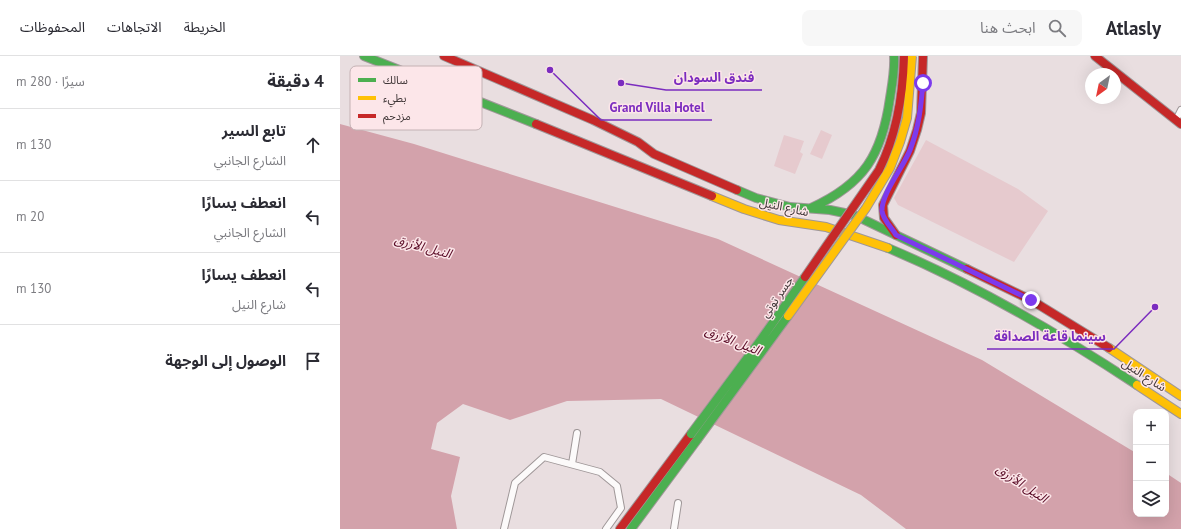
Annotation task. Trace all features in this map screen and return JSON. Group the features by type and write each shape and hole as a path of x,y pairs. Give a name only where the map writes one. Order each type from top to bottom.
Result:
{"main road":[{"name":"شارع النيل","path":"364,56 390,66"},
{"name":"شارع النيل","path":"444,56 467,66"},
{"path":"807,209 839,195 854,182 872,161 882,140 889,110 894,56"},
{"name":"جسر توتي","path":"620,529 760,341 879,170 888,151 900,110 903,88 904,56"},
{"name":"جسر توتي","path":"631,529 754,363 885,176 896,156 907,121 911,91 912,56"},
{"path":"896,235 884,218 883,205 910,152 917,130 921,113 923,56"},
{"path":"1095,56 1179,122"},
{"name":"شارع النيل","path":"482,72 593,120 638,142 654,154 740,192 772,203 807,209 841,211 854,215 1031,300 1082,331 1181,396"},
{"name":"شارع النيل","path":"482,102 744,209 779,220 826,227 880,244 915,259 1023,314 1181,414"},
{"path":"1023,314 1031,300"}],"street":[{"path":"1179,122 1181,110"},
{"path":"572,464 577,433"},
{"path":"504,529 515,484 544,457 600,472 617,486 621,508 606,529"},
{"path":"674,529 678,503"}],"shaded area":[{"path":"821,130 832,135 822,159 810,154"},
{"path":"784,135 804,141 800,152 803,154 795,174 774,166"},
{"path":"926,140 1018,189 1048,211 1014,262 898,205 894,198"}],"water":[{"name":"النيل الأزرق","path":"340,124 350,127 350,130 362,130 414,144 718,239 982,360 1133,451 1133,517 1169,517 1169,475 1181,483 1181,529 906,529 861,495 661,399 567,401 510,420 463,404 437,423 431,449 460,457 451,496 457,529 340,529"}],"traffic: fast":[{"path":"364,56 389,66"},
{"path":"811,208 845,189 857,178 875,152 882,136 886,118 893,77 894,56"},
{"path":"482,103 536,124"},
{"path":"737,190 756,198 790,207 830,210 854,215 967,269"},
{"path":"888,248 921,262 1016,311 1137,385"},
{"path":"691,434 805,277"},
{"path":"697,440 788,316"},
{"path":"631,529 697,440"}],"traffic: slow":[{"path":"788,316 866,208 890,168 907,118 912,56"},
{"path":"712,196 744,209 779,220 826,227 888,248"},
{"path":"1109,348 1181,396"},
{"path":"1137,385 1181,414"}],"traffic: jam":[{"path":"444,56 467,66"},
{"path":"805,277 879,170 895,129 902,86 904,56"},
{"path":"896,235 884,218 883,205 910,151 917,130 921,113 923,56"},
{"path":"1095,56 1181,124"},
{"path":"482,72 593,120 638,142 654,154 737,190"},
{"path":"536,124 712,196"},
{"path":"967,269 1031,300 1109,348"},
{"path":"620,529 691,434"}],"place":[{"name":"Grand Villa Hotel","path":"550,70"},
{"name":"فندق السودان","path":"621,83"},
{"name":"سينما قاعة الصداقة","path":"1155,307"}],"route":[{"path":"923,83 921,113 917,130 910,152 886,196 882,212 884,218 896,235 1031,300"}]}
